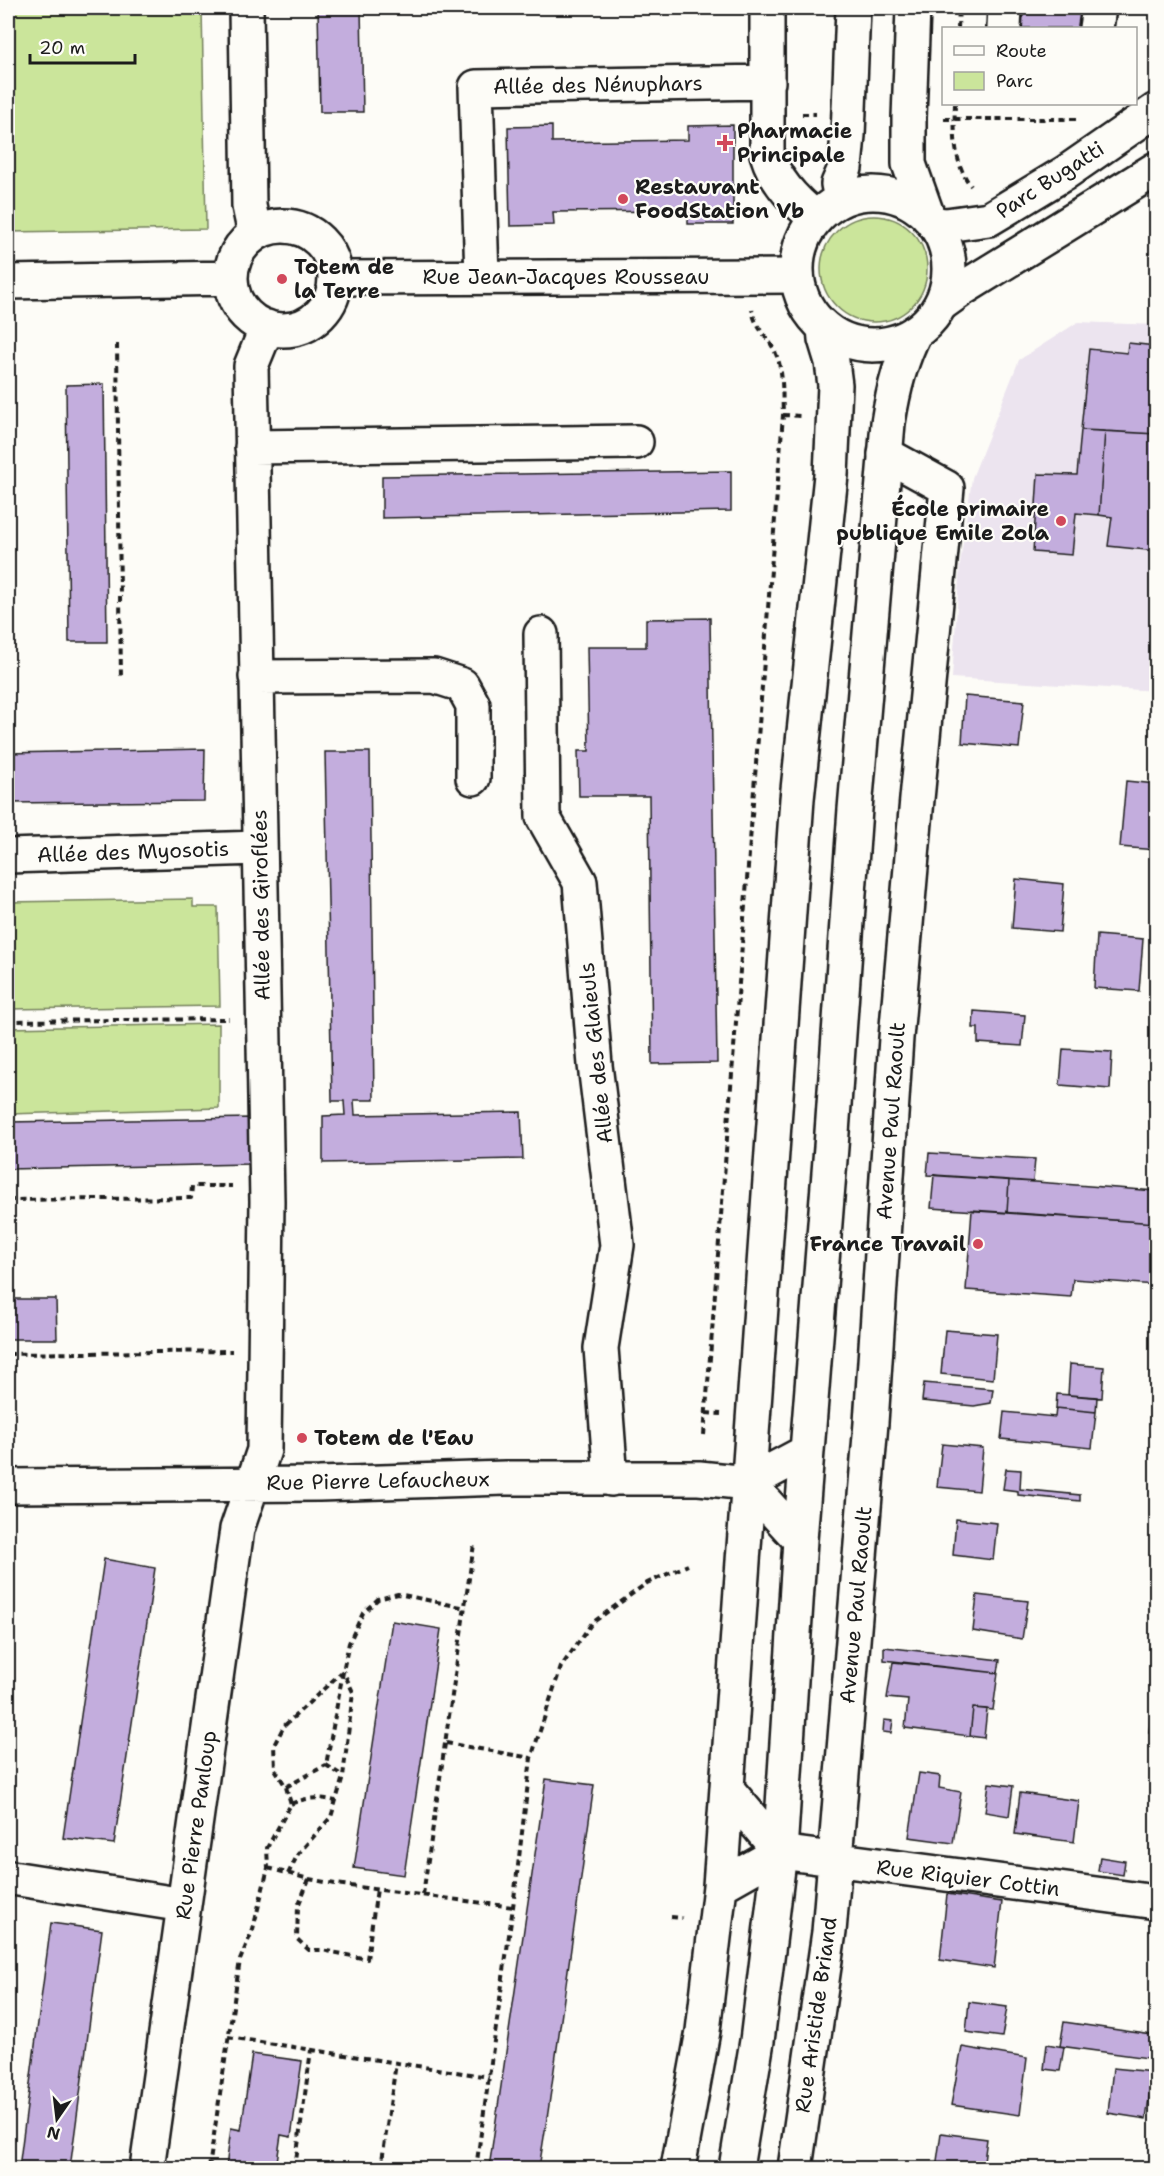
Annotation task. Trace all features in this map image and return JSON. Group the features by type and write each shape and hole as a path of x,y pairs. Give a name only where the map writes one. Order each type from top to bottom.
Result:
{"street":[{"path":"246,8 249,206 255,234"},
{"path":"767,8 767,154 770,167 795,202 828,209 858,194 878,193 896,196 913,204 931,220"},
{"path":"853,8 849,135 845,168 828,209 806,233 799,249 797,276 805,305 824,328 841,338 860,344 879,345 898,341 915,332 930,320 940,304 949,272 945,246 931,220 909,164 913,8"},
{"path":"1004,27 1005,8"},
{"path":"1096,27 1099,8"},
{"name":"Allée des Nénuphars","path":"482,277 476,87 768,82"},
{"name":"Parc Bugatti","path":"931,220 946,225 989,219 1065,173 1156,110"},
{"path":"940,304 1156,169"},
{"path":"280,226 297,227 312,234 325,246 333,261 336,278 333,295 324,311 311,323 295,329 278,331 261,326 246,315 236,302 231,285 231,268 237,252 248,238 255,234 263,229 280,226"},
{"name":"Rue Jean-Jacques Rousseau","path":"336,278 797,276"},
{"path":"8,282 231,278"},
{"name":"Allée des Giroflées","path":"254,1484 264,1450 267,1186 251,366 267,327"},
{"path":"678,2169 703,2031 720,1886 797,799 831,475 835,385 824,328"},
{"path":"736,2169 757,2041 780,1852 806,1452 832,1135 855,809 885,454 897,375 915,332"},
{"path":"252,447 636,442"},
{"name":"Avenue Paul Raoult","path":"835,1860 871,1423 896,1038 947,488 885,454"},
{"name":"Allée des Glaieuls","path":"541,634 543,817 580,882 595,1065 618,1245 601,1348 611,1479"},
{"path":"256,677 434,676 462,685 473,705 473,778"},
{"name":"Allée des Myosotis","path":"8,856 259,848"},
{"path":"748,1483 806,1452"},
{"name":"Rue Pierre Lefaucheux","path":"8,1486 254,1484 505,1478 699,1478 748,1483"},
{"path":"748,1483 800,1540"},
{"name":"Rue Pierre Panloup","path":"147,2169 237,1529 254,1484"},
{"path":"727,1789 780,1852"},
{"path":"720,1886 780,1852"},
{"name":"Rue Riquier Cottin","path":"780,1852 1156,1902"},
{"name":"Rue Aristide Briand","path":"795,2169 829,1932 835,1860"},
{"path":"12,1878 184,1905"}],"path":[{"path":"958,27 959,8"},
{"path":"955,105 956,152 959,167 975,192"},
{"path":"955,119 1082,119"},
{"path":"704,1435 783,415 782,373 776,352 754,322 752,303"},
{"path":"117,344 121,679"},
{"path":"8,1021 263,1018"},
{"path":"8,1200 191,1198 192,1186 267,1186"},
{"path":"8,1354 265,1350"},
{"path":"8,1372 8,1385"},
{"path":"423,1894 474,1544"},
{"path":"476,2169 513,1907 531,1758 561,1667 591,1623 647,1583 688,1565"},
{"path":"326,1765 349,1643 363,1612 378,1599 398,1594 466,1608"},
{"path":"288,1874 298,1854 331,1817 344,1777 353,1692 343,1671"},
{"path":"291,1804 286,1787 275,1769 274,1745 284,1726 343,1671"},
{"path":"446,1743 531,1758"},
{"path":"326,1765 344,1777"},
{"path":"286,1787 326,1765"},
{"path":"208,2169 240,1960 253,1929 268,1868 267,1848 291,1804 302,1799 319,1797 336,1801"},
{"path":"268,1868 309,1879 513,1907"},
{"path":"309,1879 298,1906 297,1939 309,1950 322,1950 367,1959 377,1889"},
{"path":"228,2037 489,2077"},
{"path":"295,2169 312,2050"},
{"path":"381,2169 396,2063"}],"shaded area":[{"name":"École primaire publique Emile Zola","path":"1078,322 1156,325 1156,691 952,678 960,564 972,478 1019,360"}],"green space":[{"path":"8,8 202,8 206,229 8,232"},
{"path":"874,216 894,220 911,232 923,249 927,269 923,289 911,306 894,318 874,322 854,318 837,306 825,289 821,269 825,249 837,232 854,220"},
{"path":"193,899 193,907 218,907 220,1006 8,1009 8,902"},
{"path":"219,1024 219,1108 8,1114 8,1028"}],"building":[{"path":"318,8 361,8 363,112 320,112"},
{"path":"1020,8 1088,8 1085,27 1018,27"},
{"path":"733,125 733,224 688,224 688,211 553,212 554,225 510,226 508,127 552,126 552,142 688,140 688,126"},
{"path":"1128,343 1156,346 1156,434 1081,430 1089,349 1127,353"},
{"path":"104,384 107,642 69,642 66,385"},
{"path":"1081,430 1105,431 1099,515 1076,513 1072,555 1033,552 1038,474 1077,475"},
{"path":"1105,431 1156,434 1156,551 1108,546 1112,517 1099,515"},
{"path":"731,471 731,511 382,518 382,476"},
{"path":"710,618 717,1063 652,1064 649,796 579,796 578,751 589,751 587,647 646,647 646,619"},
{"path":"965,696 1024,701 1019,748 962,743"},
{"path":"205,749 204,801 8,803 8,753"},
{"path":"325,752 370,752 374,1100 354,1100 355,1115 521,1112 523,1159 323,1163 323,1116 345,1115 344,1101 332,1101"},
{"path":"1126,781 1156,784 1156,850 1120,847"},
{"path":"1016,879 1064,884 1060,932 1012,928"},
{"path":"1097,935 1143,939 1139,991 1094,988"},
{"path":"974,1011 1025,1015 1022,1046 978,1043 978,1028 973,1028"},
{"path":"1063,1049 1112,1052 1110,1089 1060,1085"},
{"path":"252,1118 251,1164 8,1169 8,1122"},
{"path":"929,1153 1035,1159 1033,1182 927,1175"},
{"path":"934,1175 1009,1180 1007,1213 931,1208"},
{"path":"1009,1180 1156,1191 1156,1223 1007,1213"},
{"path":"972,1210 1156,1223 1156,1285 1073,1279 1071,1297 966,1290"},
{"path":"8,1299 56,1299 57,1339 8,1339"},
{"path":"945,1330 997,1334 993,1379 941,1374"},
{"path":"1070,1364 1104,1367 1102,1398 1068,1395"},
{"path":"924,1383 993,1389 991,1403 974,1406 922,1401"},
{"path":"1057,1394 1097,1397 1096,1412 1056,1408"},
{"path":"1056,1408 1096,1412 1092,1448 1001,1439 1004,1412 1055,1417"},
{"path":"942,1444 983,1448 979,1491 937,1487"},
{"path":"1006,1469 1021,1470 1020,1489 1080,1495 1080,1501 1018,1495 1018,1491 1003,1489"},
{"path":"956,1519 997,1523 993,1560 953,1555"},
{"path":"104,1559 155,1568 114,1844 63,1838"},
{"path":"977,1595 1028,1601 1022,1639 973,1631"},
{"path":"392,1621 441,1629 404,1875 354,1868"},
{"path":"884,1647 1000,1660 998,1673 884,1660"},
{"path":"893,1662 998,1673 993,1710 973,1708 970,1736 905,1728 908,1700 887,1698"},
{"path":"1156,1673 1156,1733 1149,1732"},
{"path":"973,1708 987,1709 984,1738 970,1736"},
{"path":"884,1720 893,1721 891,1733 883,1732"},
{"path":"919,1773 940,1776 939,1788 961,1792 953,1843 909,1837"},
{"path":"546,1779 594,1785 548,2112 539,2168 489,2168"},
{"path":"989,1783 1013,1786 1009,1816 985,1812"},
{"path":"1020,1793 1079,1801 1074,1842 1015,1834"},
{"path":"1100,1857 1125,1861 1123,1875 1098,1871"},
{"path":"947,1894 1002,1902 994,1968 940,1960"},
{"path":"51,1923 102,1930 70,2168 19,2168"},
{"path":"969,2002 1007,2007 1002,2037 966,2032"},
{"path":"1064,2022 1152,2035 1148,2058 1060,2046"},
{"path":"1047,2044 1064,2047 1060,2071 1044,2069"},
{"path":"962,2047 1027,2058 1020,2115 951,2105"},
{"path":"252,2054 302,2061 291,2137 281,2135 276,2168 226,2168 231,2128 241,2130"},
{"path":"1113,2068 1153,2072 1146,2119 1108,2113"},
{"path":"941,2133 987,2139 983,2168 936,2168"}],"place":[{"name":"Pharmacie Principale","path":"725,143"},
{"name":"Restaurant FoodStation Vb","path":"623,199"},
{"name":"Totem de la Terre","path":"282,279"},
{"name":"École primaire publique Emile Zola","path":"1061,521"},
{"name":"France Travail","path":"978,1244"},
{"name":"Totem de l'Eau","path":"302,1438"}]}
